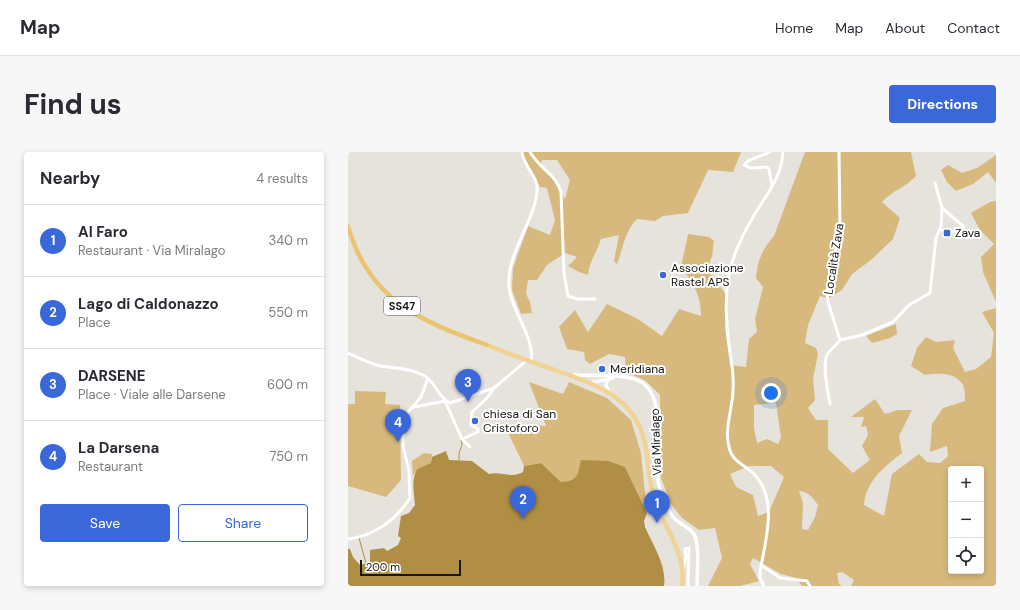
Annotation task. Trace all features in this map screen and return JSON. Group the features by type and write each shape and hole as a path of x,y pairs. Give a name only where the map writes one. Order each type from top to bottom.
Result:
{"highway":[{"name":"SS47","path":"348,226 356,249 367,269 382,288 400,304 433,324 487,345"}],"main road":[{"name":"SS47","path":"487,345 590,383 609,392 630,412 642,432 655,501 679,552 683,569 682,586"}],"street":[{"path":"414,407 445,401 456,403 493,389 529,361 532,355 528,337 510,294 509,284 515,252 535,202 538,190 535,180 523,158 522,152"},
{"path":"530,152 551,173 561,192 564,274 568,296 578,299 595,299"},
{"path":"770,152 748,161 744,165 751,168 767,167 769,169 772,186"},
{"path":"764,586 760,578 769,522 769,507 762,482 752,472 738,463 730,454 728,438 734,389 727,324 727,290 732,264 743,235 779,173 783,152"},
{"name":"Località Zava","path":"839,152 840,230 827,290 828,302 840,340"},
{"path":"830,404 826,375 826,360 828,355 840,340 862,335 893,322 909,305 930,293 936,238 940,230 942,208 935,182"},
{"path":"940,230 951,232 964,227 942,208"},
{"path":"348,353 379,365 404,368 428,378 433,382 445,401 462,439 470,447"},
{"path":"568,375 622,377"},
{"path":"594,376 589,379 590,383 622,377"},
{"name":"Via Miralago","path":"622,377 642,383 652,394 657,410 658,480 662,496 675,519 688,527 694,535 696,543 697,586"},
{"path":"348,539 358,538 382,528 410,498 409,472 403,446 403,418 421,397 428,378"},
{"path":"608,379 606,383 609,392"},
{"path":"462,439 478,432 478,429 470,425 472,412 488,397 493,389"},
{"path":"683,569 686,556 685,550 689,548 688,586"},
{"path":"761,565 780,578 807,582 810,586"}],"shaded area":[{"path":"523,152 741,152 733,172 708,170 688,213 663,216 655,221 637,219 627,234 617,264 614,261 619,235 601,239 588,275 568,266 577,257 565,253 547,265 537,280 528,280 526,294 530,302 532,313 521,314 512,290 513,268 528,226 550,235 555,220 547,188 540,187 523,156","holes":["542,160 557,160 570,180 565,199 552,178 540,167"]},
{"path":"805,152 911,152 916,176 882,202 900,218 893,239 871,260 852,274 842,290 829,298 820,296 808,325 805,343 816,348 818,354 813,379 815,400 808,408 816,420 828,420 828,449 853,473 870,460 862,446 868,435 866,426 861,427 864,417 851,417 875,399 885,414 898,410 912,410 899,436 902,453 877,475 865,496 864,505 884,516 892,474 919,454 927,462 940,463 948,456 947,446 930,452 932,424 943,408 965,401 965,391 963,385 956,378 946,374 925,375 911,366 917,348 926,337 936,342 955,340 953,348 965,372 976,369 991,357 994,333 982,312 996,308 996,586 851,586 854,580 842,572 837,573 839,584 842,586 802,586 796,578 781,574 753,558 750,564 759,581 740,586 708,586 722,558 715,528 699,530 682,518 671,504 661,478 660,395 646,381 626,372 625,357 609,354 590,364 585,360 584,352 567,349 559,327 575,310 588,332 607,304 638,319 662,336 679,309 701,316 700,302 696,290 681,267 688,234 709,237 714,241 712,256 707,270 725,293 725,327 730,365 746,367 749,339 757,332 755,319 763,287 756,278 759,260 774,236","holes":["776,403 781,438 778,444 767,439 757,443 754,428 754,405","749,466 771,466 784,477 769,512 758,516 753,495 736,487 730,474","799,491 808,494 818,505 815,517 808,530 802,529 803,503"]},
{"path":"996,155 996,183 988,172 973,184 956,191 947,182 941,170 948,165 962,173 977,168"},
{"path":"996,201 996,302 983,272 981,257 994,244 980,230 971,213 990,202"},
{"path":"896,324 897,334 890,338 872,343 866,336"},
{"path":"529,382 563,394 569,382 607,398 631,420 641,453 647,513 625,467 582,460 576,478 572,482 561,482 541,463 524,466 504,424 546,426"},
{"path":"355,391 386,392 385,404 400,405 401,480 386,497 348,486 348,404 355,404"},
{"path":"446,451 449,460 472,461 489,474 498,473 514,475 523,472 524,466 541,463 561,482 574,479 578,473 581,460 608,461 625,467 647,513 644,521 645,527 661,563 664,586 348,586 348,549 350,549 353,557 360,565 370,562 370,550 384,548 387,551 398,545 401,538 398,536 401,516 409,513 415,505 413,482 417,469 431,463 432,457"},
{"path":"424,453 432,454 431,463 417,469 413,476 412,461"}],"waterway":[{"path":"459,460 459,453 462,445 461,440"},
{"path":"359,538 366,563"}],"place":[{"name":"Zava","path":"947,233"},
{"name":"Associazione Rastel APS","path":"663,275"},
{"name":"Meridiana","path":"602,369"},
{"name":"DARSENE","path":"468,402"},
{"name":"chiesa di San Cristoforo","path":"475,421"},
{"name":"La Darsena","path":"398,442"},
{"name":"Lago di Caldonazzo","path":"523,519"},
{"name":"Al Faro","path":"657,523"}]}
